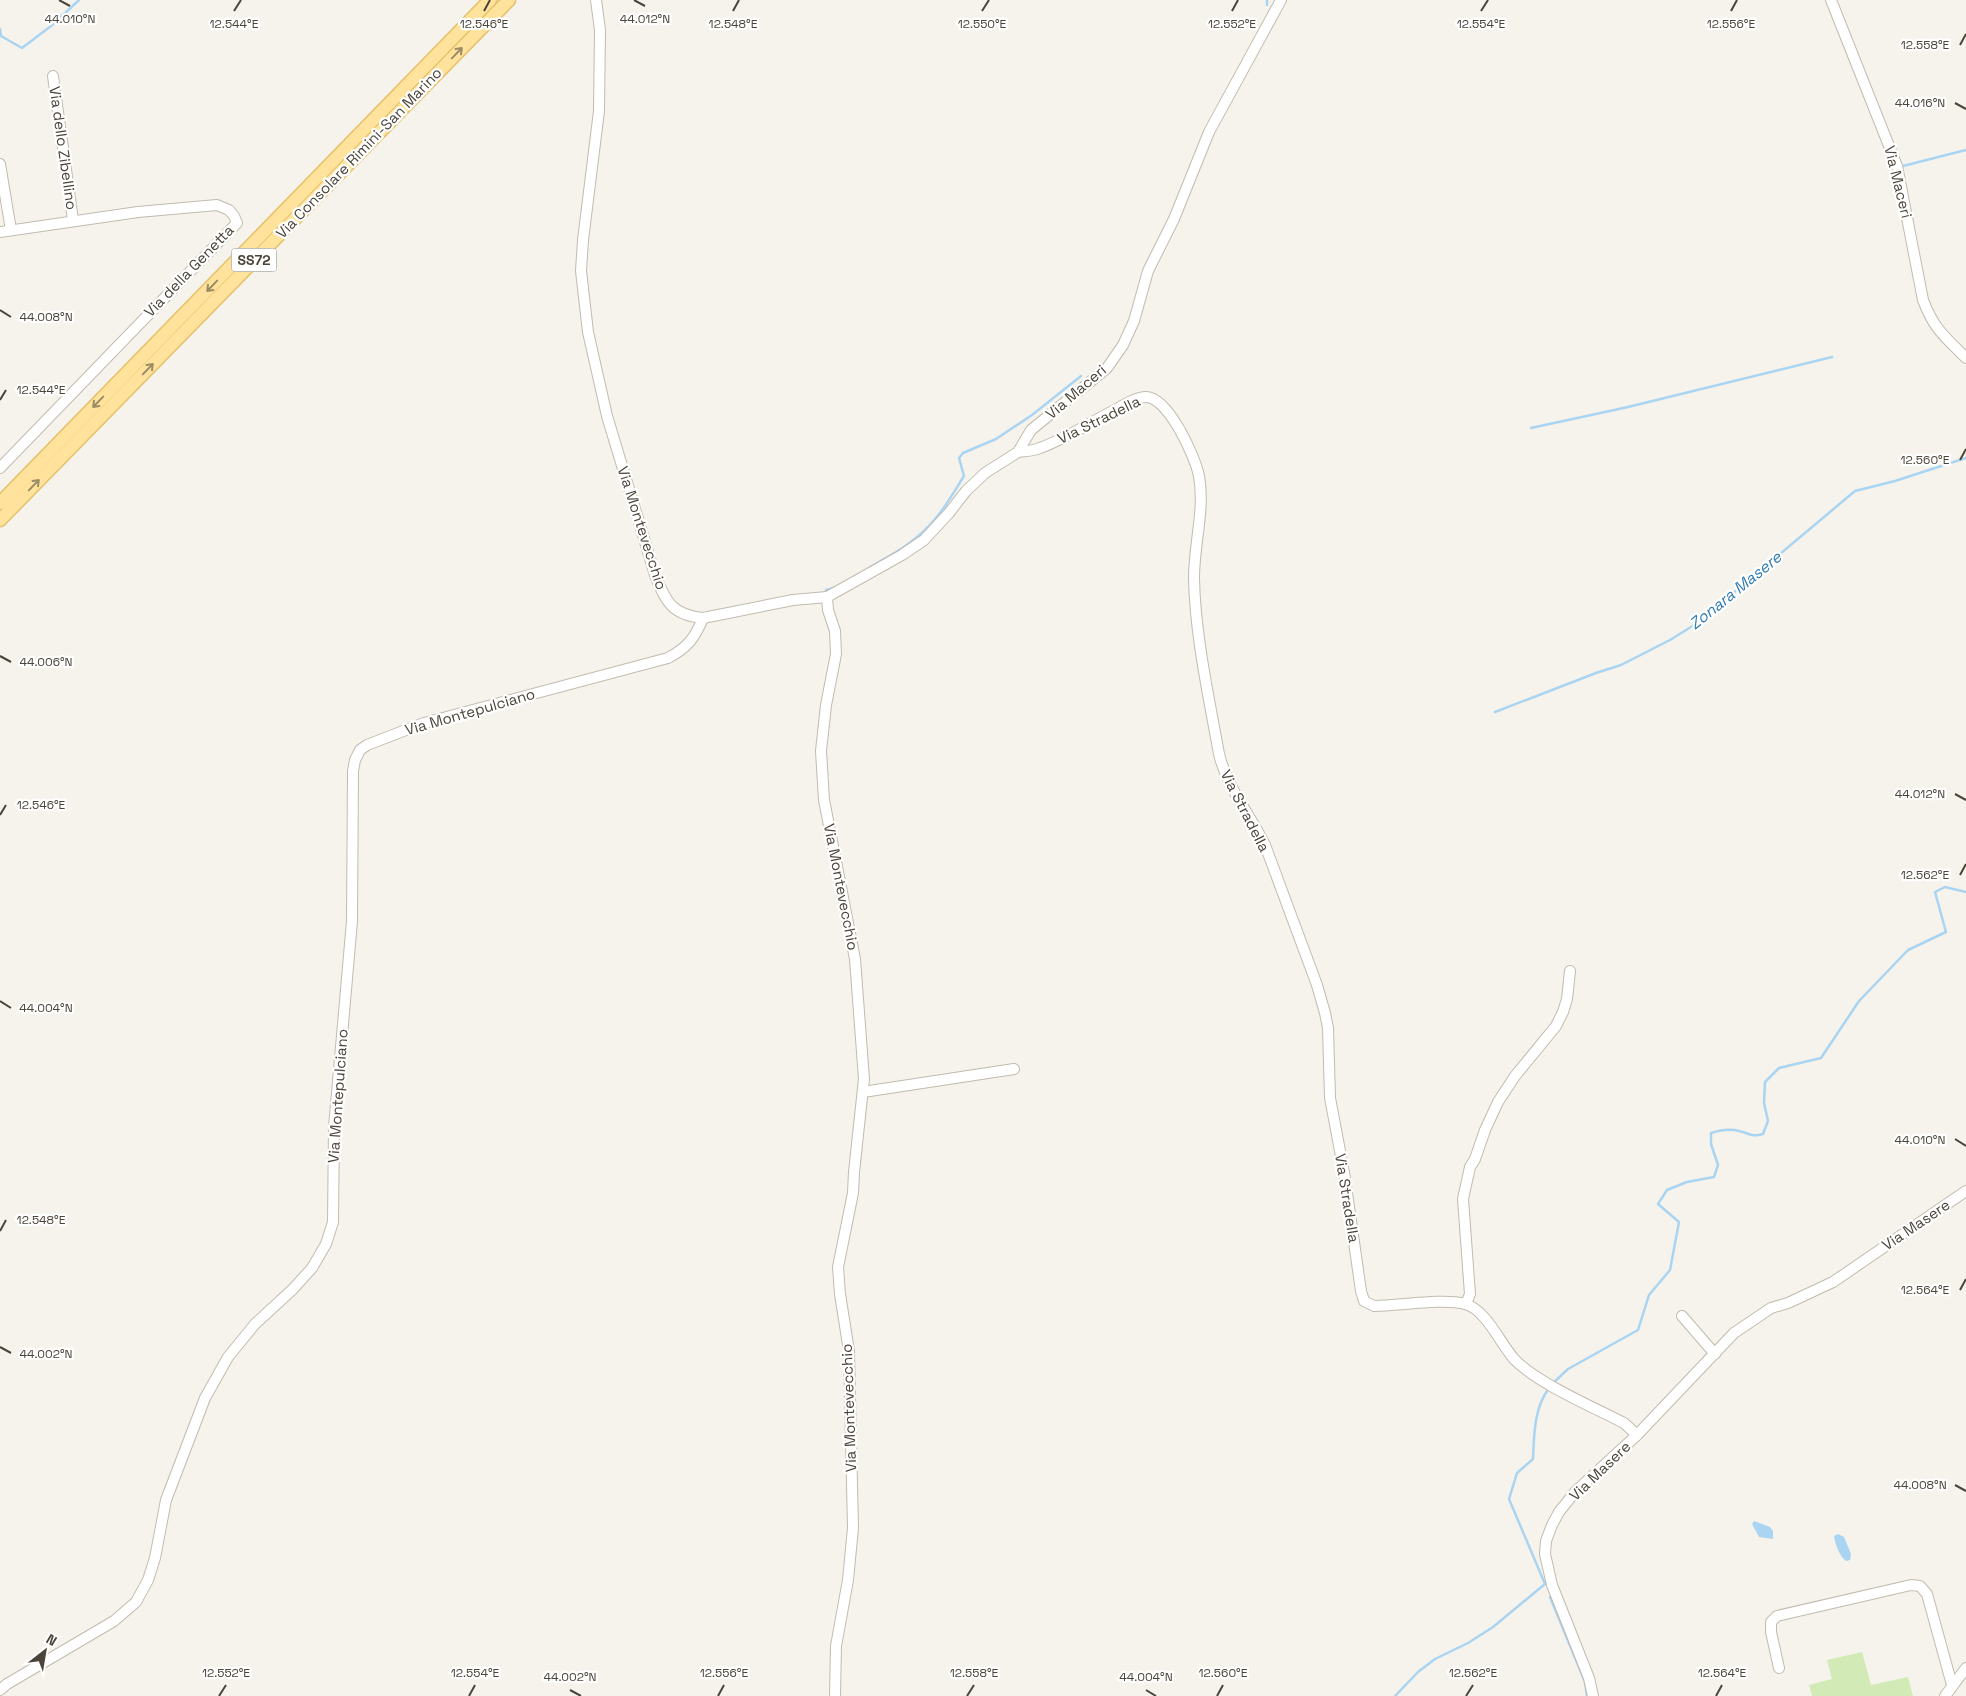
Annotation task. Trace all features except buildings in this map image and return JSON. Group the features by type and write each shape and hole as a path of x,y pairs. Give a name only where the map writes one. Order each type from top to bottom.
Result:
{"main road":[{"name":"Via Consolare Rimini-San Marino","path":"0,503 490,0"},
{"name":"Via Consolare Rimini-San Marino","path":"0,520 509,0"}],"street":[{"name":"Via Montevecchio","path":"596,0 600,30 599,111 581,271 588,332 607,416 657,582 663,595 674,609 688,617 703,618 793,600 827,597 828,610 835,631 836,654 826,705 821,751 824,800 855,959 862,1038 863,1092 853,1193 838,1267 840,1294 849,1351 853,1528 848,1580 836,1646 835,1696"},
{"name":"Via Maceri","path":"827,597 902,555 924,540 949,513 966,490 985,473 1018,452 1031,430 1106,368 1123,345 1134,321 1148,271 1174,218 1209,132 1282,0"},
{"name":"Via Maceri","path":"1831,0 1897,166 1923,300 1930,318 1937,329 1966,358"},
{"name":"Via dello Zibellino","path":"53,76 73,220"},
{"name":"Via della Genetta","path":"0,164 5,231 138,212 217,205 229,210 234,216 236,224 0,468"},
{"name":"Via Stradella","path":"1018,452 1039,449 1129,403 1146,397 1158,400 1168,411 1188,445 1199,475 1201,514 1194,577 1206,678 1219,754 1223,772 1232,791 1256,827 1265,845 1317,985 1325,1013 1328,1028 1330,1098 1344,1172 1364,1301 1374,1306 1453,1302 1466,1304"},
{"name":"Via Montepulciano","path":"0,1690 7,1684 114,1621 136,1602 148,1580 155,1558 166,1500 205,1398 228,1357 255,1324 293,1289 312,1268 326,1244 333,1222 334,1127 352,921 353,771 355,760 360,750 376,741 424,723 668,658 682,650 690,641 698,630 703,618"},
{"path":"1570,972 1567,999 1556,1026 1515,1076 1498,1102 1470,1167 1463,1200 1470,1294 1466,1304 1478,1310 1514,1359 1529,1372 1624,1423 1637,1435"},
{"path":"863,1092 1014,1069"},
{"name":"Via Masere","path":"1593,1696 1589,1678 1552,1585 1546,1554 1546,1541 1559,1512 1575,1492 1637,1435 1734,1333 1771,1308 1788,1303 1833,1282 1966,1191"},
{"path":"1682,1316 1715,1354"},
{"path":"1779,1668 1771,1632 1771,1622 1778,1616 1911,1585 1920,1586 1927,1594 1952,1685"},
{"path":"1945,1696 1966,1668"}],"green space":[{"path":"1862,1652 1871,1685 1908,1677 1913,1696 1812,1696 1809,1685 1832,1679 1827,1660"}],"water":[{"path":"1754,1521 1770,1527 1773,1531 1773,1539 1759,1537 1752,1524"},
{"path":"1838,1534 1844,1537 1851,1554 1850,1560 1846,1561 1841,1556 1834,1536"}],"waterway":[{"path":"0,29 1,36 22,48 51,26 79,0"},
{"path":"1267,0 1267,5"},
{"name":"Zonara Masere","path":"1903,166 1966,150"},
{"name":"Zonara Masere","path":"1531,428 1628,407 1832,357"},
{"path":"869,568 912,541 936,518 964,476 959,458 963,453 996,439 1032,415 1081,376"},
{"name":"Zonara Masere","path":"1495,712 1621,665 1670,640 1699,622 1855,491 1895,481 1966,458"},
{"path":"826,590 837,587"},
{"name":"Zonara Masere","path":"1552,1384 1568,1369 1638,1330 1649,1295 1670,1270 1679,1222 1658,1204 1667,1190 1687,1182 1714,1177 1718,1165 1711,1144 1711,1133 1721,1130 1735,1130 1753,1135 1763,1134 1768,1121 1764,1103 1765,1082 1779,1068 1821,1058 1859,1001 1908,950 1946,932 1935,892 1945,887 1966,892"},
{"name":"Zonara Masere","path":"1395,1696 1418,1672 1435,1659 1468,1643 1493,1627 1545,1584 1509,1499 1517,1473 1533,1459 1535,1431 1540,1404 1549,1388"},
{"path":"1550,1597 1585,1682 1587,1696"}]}
